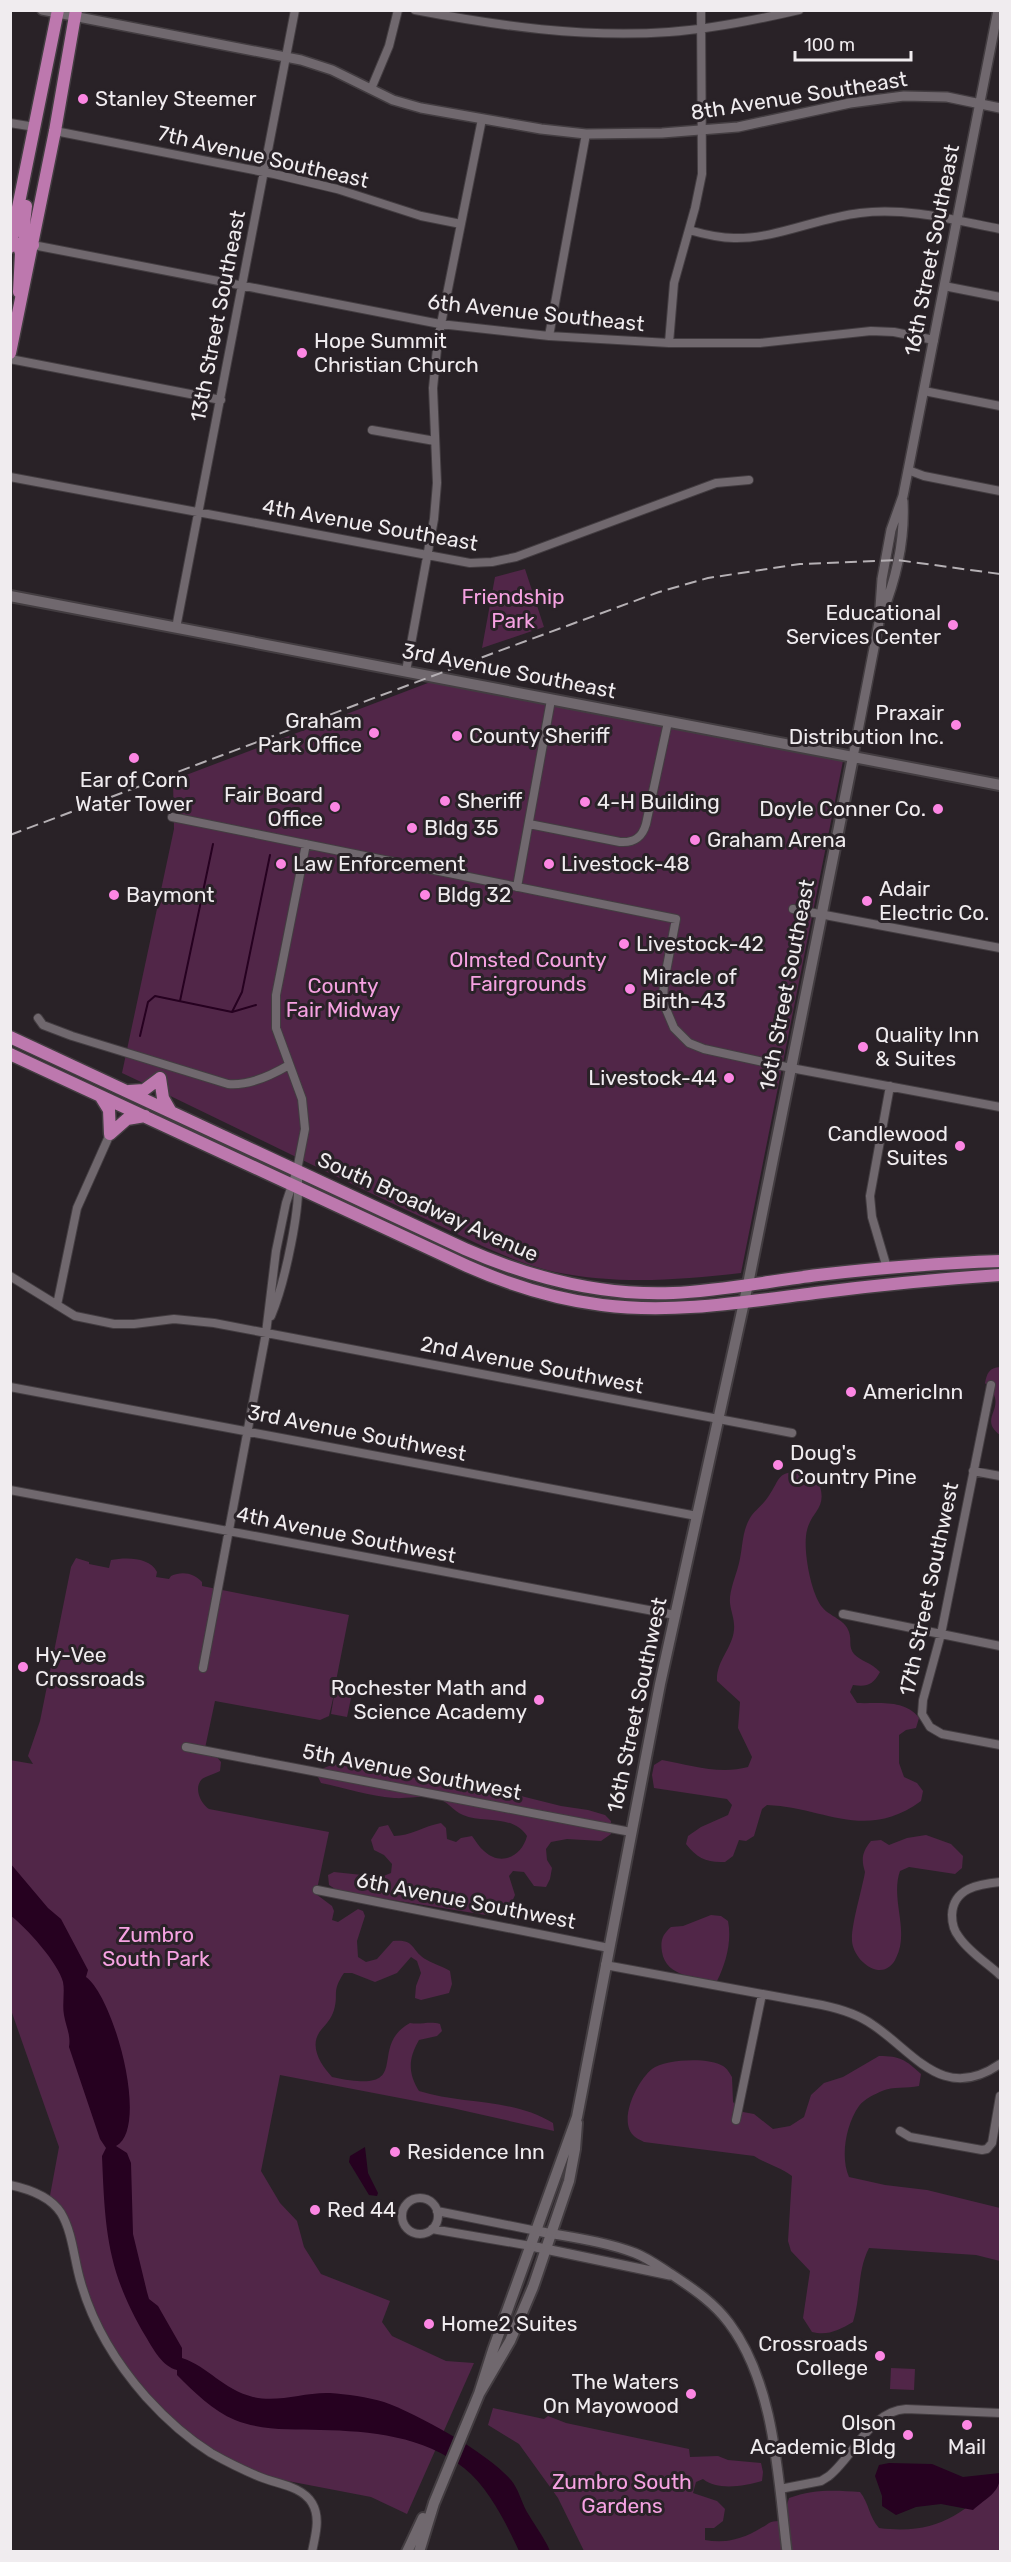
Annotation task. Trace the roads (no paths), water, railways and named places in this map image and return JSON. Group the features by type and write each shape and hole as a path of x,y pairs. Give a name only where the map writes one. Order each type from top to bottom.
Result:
{"main road":[{"path":"21,307 18,280 21,253 18,244 11,243 58,12"},
{"path":"10,353 55,131 75,14"},
{"path":"24,179 28,190 23,232 27,243 33,245"},
{"name":"3rd Avenue Southeast","path":"10,596 1000,785"},
{"name":"16th Street Southeast","path":"744,1302 853,757"},
{"name":"South Broadway Avenue","path":"10,1037 490,1260 549,1280 606,1290 688,1292 887,1268 1000,1261"},
{"name":"South Broadway Avenue","path":"10,1054 483,1273 544,1294 592,1303 635,1307 681,1307 744,1302 912,1281 1000,1275"},
{"path":"125,1091 144,1090 160,1078 163,1098 172,1113"},
{"path":"98,1094 109,1110 110,1134"},
{"path":"110,1134 127,1119 145,1116"},
{"name":"16th Street Southwest","path":"419,2552 434,2503 479,2394 577,2117 675,1615 744,1302"},
{"name":"16th Street Southwest","path":"479,2394 510,2341 552,2234 572,2165 577,2117"},
{"name":"16th Street Southwest","path":"407,2552 424,2517 434,2503"}],"street":[{"name":"8th Avenue Southeast","path":"42,10 75,14 286,57 332,70 371,89 415,106 482,119 586,134 703,131 758,123 888,97 931,96 1000,108"},
{"name":"13th Street Southeast","path":"176,628 295,10"},
{"path":"371,89 388,46 398,10"},
{"path":"415,10 478,22 576,33 636,34 702,28 799,10"},
{"path":"669,344 674,283 702,174 701,10"},
{"name":"16th Street Southeast","path":"853,757 879,622 882,579 890,536 903,496 998,10"},
{"path":"406,671 428,556 436,499 433,388 440,324 482,119"},
{"path":"10,123 35,127"},
{"name":"7th Avenue Southeast","path":"55,131 264,171 337,189 421,216 461,224"},
{"path":"549,336 586,134"},
{"path":"688,230 721,237 748,238 857,213 887,211 909,212 1000,229"},
{"name":"6th Avenue Southeast","path":"33,245 440,324 549,336 669,344 760,343 871,331 934,340"},
{"path":"944,286 1000,297"},
{"path":"10,359 221,400"},
{"path":"924,391 1000,406"},
{"path":"372,430 435,441"},
{"path":"908,470 924,476 1000,491"},
{"name":"4th Avenue Southeast","path":"10,477 470,563 507,560 716,483 749,480"},
{"path":"517,887 551,700"},
{"path":"529,824 620,842 632,842 637,839 646,824 668,722"},
{"path":"172,817 676,919 663,995 665,1011 679,1035 689,1043 704,1049 791,1068 1000,1107"},
{"path":"267,1323 281,1290 297,1170 304,1137 305,1115 302,1099 276,1028 276,995 306,844"},
{"path":"793,909 1000,948"},
{"path":"38,1018 43,1025 72,1036 211,1080 236,1085 269,1075 289,1065"},
{"path":"160,1078 165,1064"},
{"path":"887,1268 872,1216 870,1196 890,1086"},
{"path":"57,1305 77,1208 110,1134"},
{"path":"203,1668 266,1333 272,1278 285,1208 296,1187"},
{"name":"2nd Avenue Southwest","path":"10,1276 75,1316 114,1324 174,1319 195,1320 792,1434"},
{"name":"17th Street Southwest","path":"991,1385 941,1634 923,1700 922,1714 925,1722 942,1734 1000,1745"},
{"name":"3rd Avenue Southwest","path":"10,1387 697,1516"},
{"path":"973,1471 1000,1476"},
{"name":"4th Avenue Southwest","path":"10,1490 675,1615"},
{"path":"845,1612 1000,1646"},
{"name":"5th Avenue Southwest","path":"186,1747 631,1832"},
{"path":"1000,1882 982,1884 966,1890 955,1901 952,1914 953,1928 961,1940 1000,1975"},
{"name":"6th Avenue Southwest","path":"317,1890 609,1948"},
{"path":"605,1965 822,2005 857,2015 881,2030 919,2064 939,2074 955,2077 977,2075 1000,2064"},
{"path":"736,2120 762,1994"},
{"path":"900,2131 910,2137 987,2149 992,2143 1000,2096"},
{"path":"10,2185 40,2195 60,2212 68,2232 82,2286 100,2332 124,2371 152,2403 178,2428 209,2451 246,2471 294,2488 308,2497 317,2519 312,2552"},
{"path":"432,2229 437,2221 437,2211 431,2202 421,2198 410,2200 403,2209 402,2220 407,2229 417,2234 432,2229 531,2246 672,2275"},
{"path":"437,2211 626,2250 656,2262 698,2292 719,2311 750,2356 763,2390 780,2489 787,2552"},
{"path":"780,2489 821,2481 829,2476 880,2418 892,2411 906,2409 1000,2413"}],"waterway":[{"path":"180,1001 213,844"},
{"path":"232,1012 242,992 270,855"},
{"path":"140,1036 148,1002 155,996 232,1012 256,1005"}],"railway":[{"path":"10,835 515,645 659,592 708,578 800,564 897,560 1000,574"}],"place":[{"name":"Stanley Steemer","path":"83,99"},
{"name":"Hope Summit Christian Church","path":"302,353"},
{"name":"Educational Services Center","path":"953,625"},
{"name":"Praxair Distribution Inc.","path":"956,725"},
{"name":"Graham Park Office","path":"374,733"},
{"name":"County Sheriff","path":"457,736"},
{"name":"Ear of Corn Water Tower","path":"134,758"},
{"name":"Sheriff","path":"445,801"},
{"name":"4-H Building","path":"585,802"},
{"name":"Fair Board Office","path":"335,807"},
{"name":"Doyle Conner Co.","path":"938,809"},
{"name":"Bldg 35","path":"412,828"},
{"name":"Graham Arena","path":"695,840"},
{"name":"Law Enforcement","path":"281,864"},
{"name":"Livestock-48","path":"549,864"},
{"name":"Baymont","path":"114,895"},
{"name":"Bldg 32","path":"425,895"},
{"name":"Adair Electric Co.","path":"867,901"},
{"name":"Livestock-42","path":"624,944"},
{"name":"Miracle of Birth-43","path":"630,989"},
{"name":"Quality Inn & Suites","path":"863,1047"},
{"name":"Livestock-44","path":"729,1078"},
{"name":"Candlewood Suites","path":"960,1146"},
{"name":"AmericInn","path":"851,1392"},
{"name":"Doug's Country Pine","path":"778,1465"},
{"name":"Hy-Vee Crossroads","path":"23,1667"},
{"name":"Rochester Math and Science Academy","path":"539,1700"},
{"name":"Residence Inn","path":"395,2152"},
{"name":"Red 44","path":"315,2210"},
{"name":"Home2 Suites","path":"429,2324"},
{"name":"Crossroads College","path":"880,2356"},
{"name":"The Waters On Mayowood","path":"691,2394"},
{"name":"Mail","path":"967,2425"},
{"name":"Olson Academic Bldg","path":"908,2435"}],"park label":[{"name":"Friendship Park","path":"513,609"},
{"name":"Olmsted County Fairgrounds","path":"528,972"},
{"name":"County Fair Midway","path":"343,998"},
{"name":"Zumbro South Park","path":"156,1947"},
{"name":"Zumbro South Gardens","path":"622,2494"}]}
